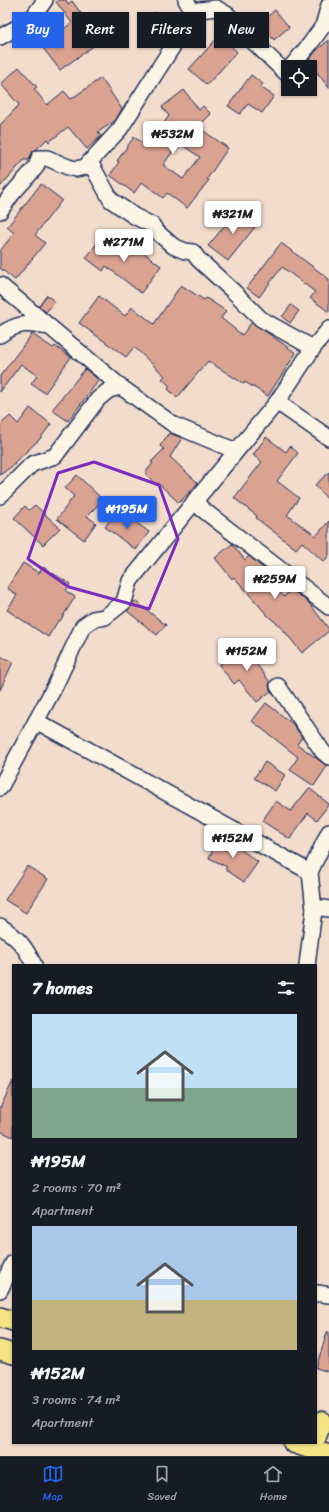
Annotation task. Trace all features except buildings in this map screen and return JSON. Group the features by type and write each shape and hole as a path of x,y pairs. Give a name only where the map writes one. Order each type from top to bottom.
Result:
{"main road":[{"path":"0,1317 12,1321"},
{"path":"0,1350 12,1354"}],"street":[{"path":"0,37 31,20 45,0"},
{"path":"0,212 12,194 36,167 39,158 47,158 76,169 85,167 90,162 120,129 189,21 189,5 216,8 228,15 281,69"},
{"path":"297,60 323,26 329,5"},
{"path":"90,162 111,200 134,216 152,224 156,231 173,246 185,251 193,252 198,259 261,319 313,348"},
{"path":"0,285 121,387 174,426 236,451"},
{"path":"0,335 11,327 30,324 50,327"},
{"path":"0,788 55,686 83,626 93,620 105,617 124,602 130,581 277,402 313,348 329,330"},
{"path":"0,496 32,464 55,456 98,399 109,390 121,387"},
{"path":"277,402 329,438"},
{"path":"196,500 202,509 329,607"},
{"path":"278,686 323,752 329,757"},
{"path":"36,721 310,872 322,909 307,964"},
{"path":"310,872 329,832"},
{"path":"0,926 15,936 26,948 34,964"},
{"path":"0,1290 12,1266"},
{"path":"317,1293 329,1295"}],"highlighted area":[{"path":"94,462 159,485 178,539 149,609 69,587 28,559 58,473"}]}
